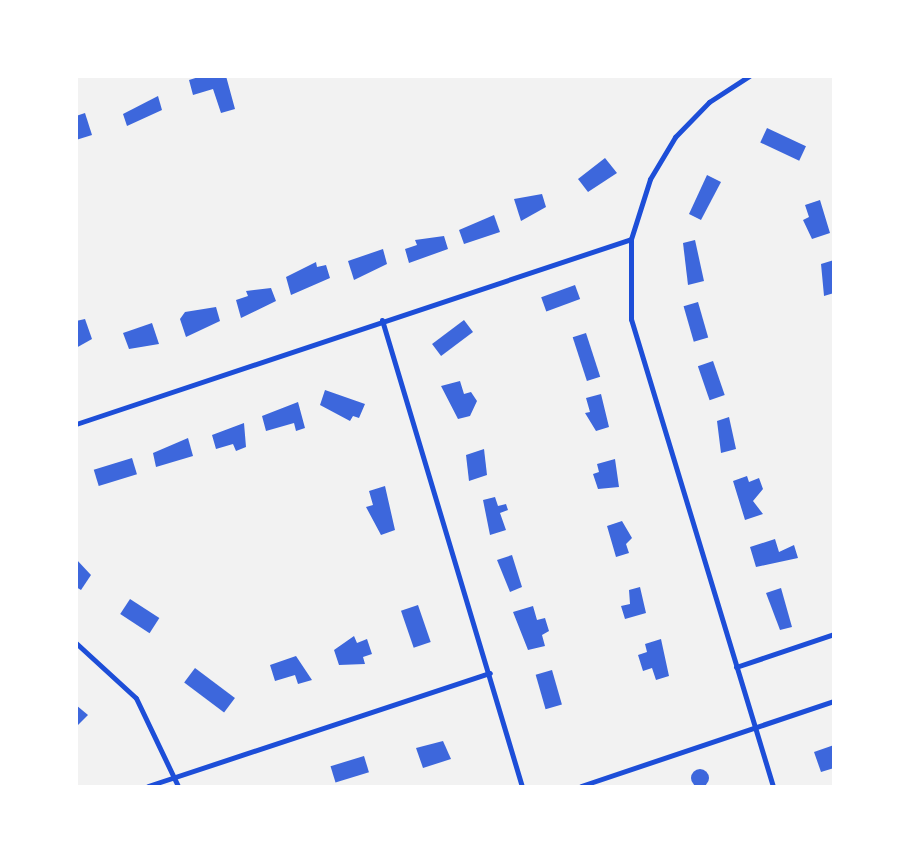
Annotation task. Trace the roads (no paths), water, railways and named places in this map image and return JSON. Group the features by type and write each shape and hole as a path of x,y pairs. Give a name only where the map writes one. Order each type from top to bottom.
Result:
{"street":[{"path":"749,76 709,102 675,137 651,179 631,239 631,319 773,786"},
{"path":"76,424 382,320 631,239"},
{"path":"382,320 490,673 522,786"},
{"path":"736,667 834,634"},
{"path":"76,643 136,698 178,786"},
{"path":"148,786 490,673"},
{"path":"581,786 834,701"}]}
